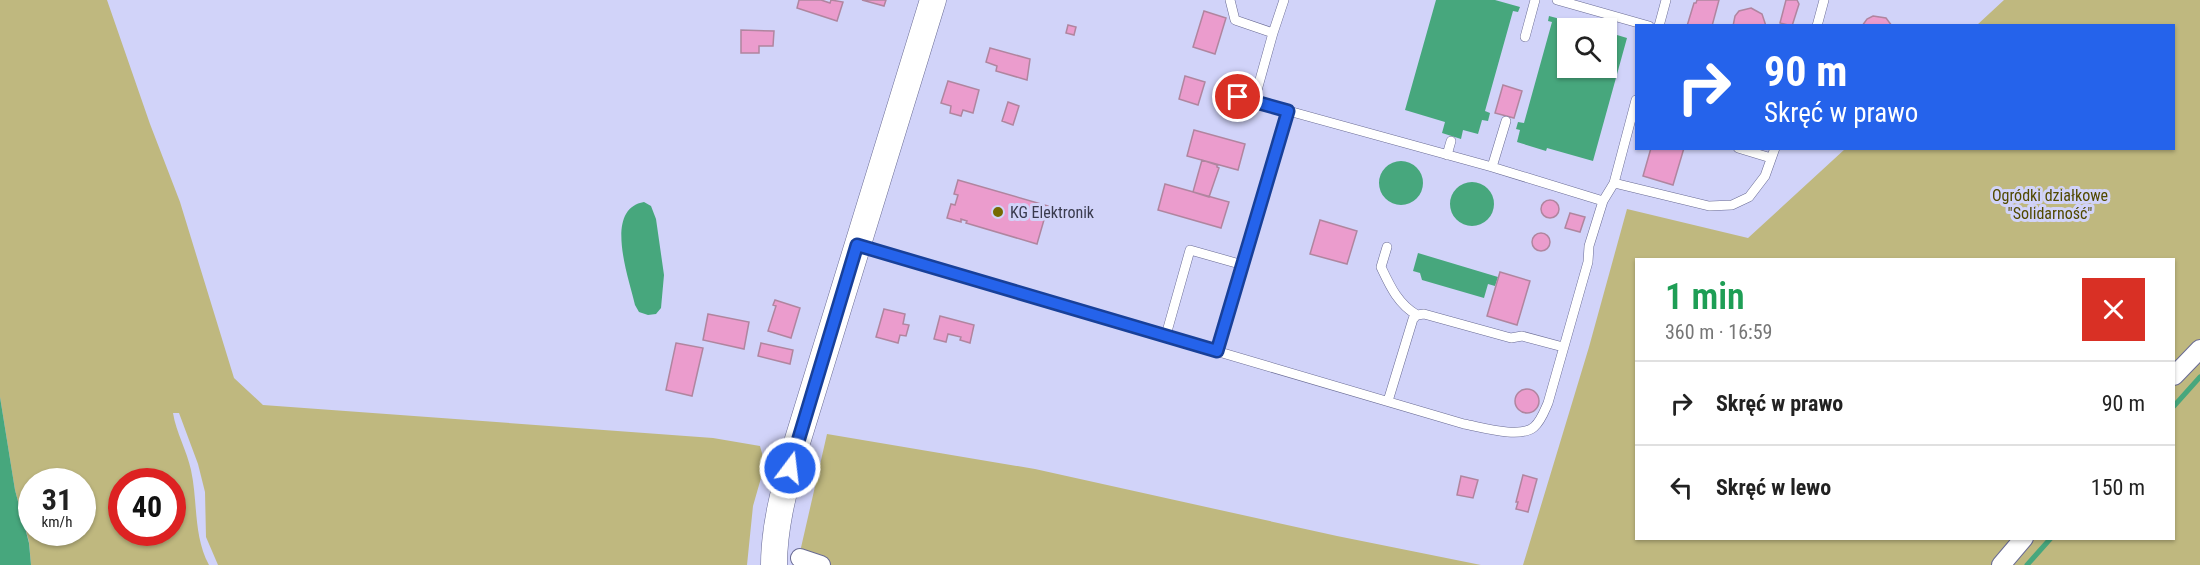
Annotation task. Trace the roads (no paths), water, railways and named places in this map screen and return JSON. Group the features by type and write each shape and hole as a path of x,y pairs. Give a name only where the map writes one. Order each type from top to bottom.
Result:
{"street":[{"path":"774,562 774,544 781,506 795,449 933,0"},
{"path":"2175,375 2200,349"},
{"path":"2001,565 2022,540"},
{"path":"800,558 821,565"}],"lane":[{"path":"1230,0 1235,20 1273,33"},
{"path":"1254,101 1284,0"},
{"path":"1525,37 1535,0"},
{"path":"1557,0 1642,24"},
{"path":"1660,24 1666,0"},
{"path":"1818,24 1824,0"},
{"path":"1223,93 1492,167 1603,201"},
{"path":"857,245 1475,426 1508,433 1532,429 1541,419 1548,403 1588,262 1589,246 1603,201 1614,183 1635,104"},
{"path":"1217,351 1288,111"},
{"path":"1492,167 1506,122"},
{"path":"1447,155 1451,141"},
{"path":"1614,183 1709,206 1732,205 1749,197 1766,176 1773,153 1752,150"},
{"path":"1387,247 1381,267 1396,295 1407,309 1417,315"},
{"path":"1166,336 1190,250 1243,265"},
{"path":"1388,401 1413,319 1417,315 1424,314 1511,338 1522,336 1563,347"},
{"path":"774,562 800,558"}],"waterway":[{"path":"2175,405 2200,377"},
{"path":"2027,565 2049,540"}],"place":[{"name":"KG Elektronik","path":"998,212"}],"park label":[{"name":"Ogródki działkowe \"Solidarność\"","path":"2050,204"}]}
